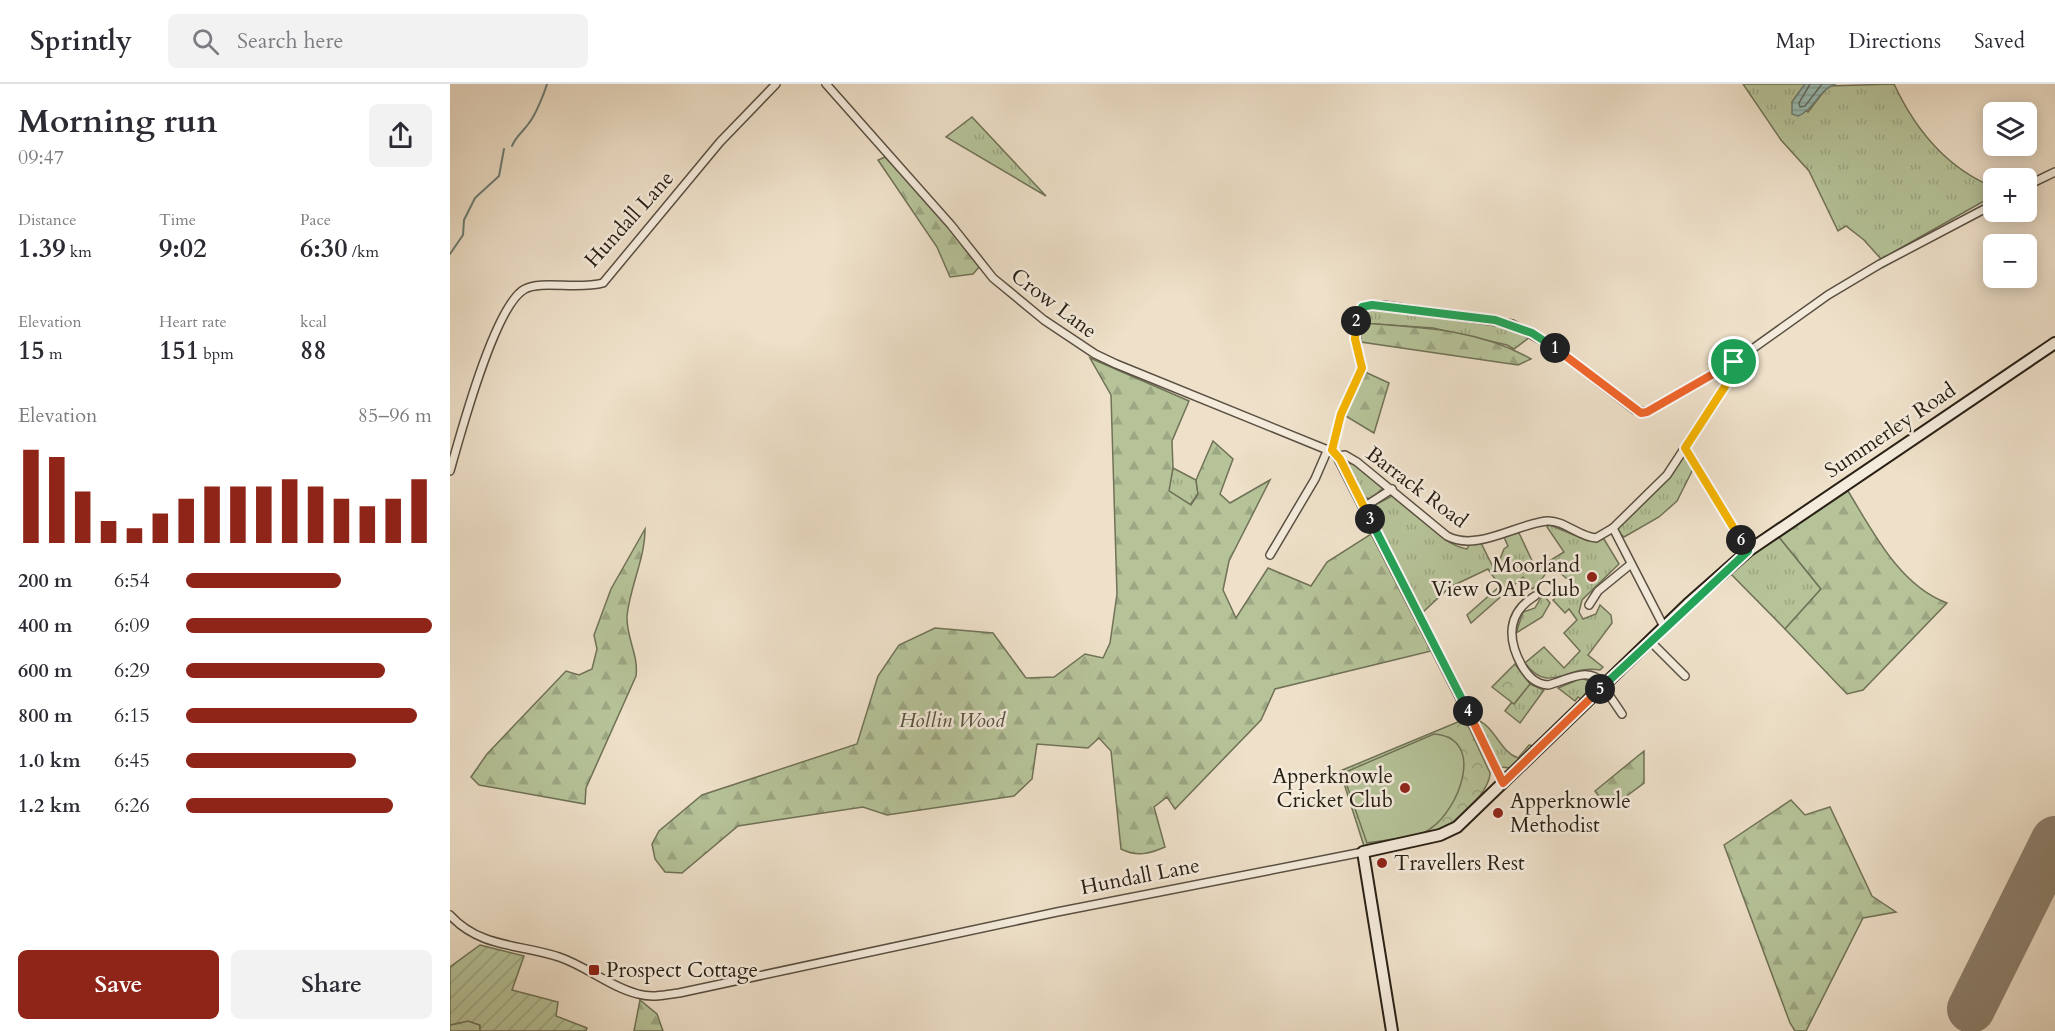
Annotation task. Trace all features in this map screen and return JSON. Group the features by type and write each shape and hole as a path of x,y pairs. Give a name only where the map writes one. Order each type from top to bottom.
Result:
{"street":[{"name":"Hundall Lane","path":"450,471 474,389 507,308 516,295 526,288 540,285 577,288 603,283 720,142 776,84"},
{"name":"Crow Lane","path":"826,84 951,225 985,269 1044,320 1095,354 1116,364 1330,449"},
{"path":"2037,180 2055,171"},
{"path":"1270,555 1330,449 1341,414 1362,368 1355,339 1355,324 1362,307 1383,305 1512,324 1552,346 1641,413 1674,398 1734,362 1827,295 1983,210"},
{"name":"Summerley Road","path":"1748,551 2055,343"},
{"path":"1664,627 1613,528 1667,475 1735,371 1734,362"},
{"path":"1685,448 1748,551"},
{"path":"1330,449 1338,456 1503,783"},
{"name":"Barrack Road","path":"1338,456 1343,455 1351,459 1392,489 1447,536 1462,542 1550,521 1589,537 1603,536 1613,528"},
{"path":"1364,507 1392,489"},
{"name":"Hundall Lane","path":"450,915 466,931 481,938 512,948 558,957 634,993 652,996 679,993 1057,912 1448,833 1664,627 1748,551"},
{"path":"1589,605 1598,591 1631,564"},
{"path":"1533,600 1518,610 1510,636 1515,653 1529,676 1548,685 1587,674 1598,677 1622,714"},
{"path":"1650,641 1685,676"},
{"path":"1363,852 1392,1031"}],"green space":[{"path":"1743,84 1805,84 1792,102 1808,112 1828,86 1894,84 1902,101 1934,145 1961,169 1983,182 1983,202 1881,259 1864,240 1846,226 1838,231 1809,171 1781,140"},
{"path":"972,117 1046,196 946,137"},
{"path":"885,157 925,198 980,266 973,274 950,277 937,247 878,160"},
{"path":"1378,308 1502,324 1530,337 1514,349 1507,345 1433,328 1360,323 1364,311"},
{"path":"1360,323 1426,328 1469,335 1511,349 1531,359 1518,365 1361,342"},
{"name":"Hollin Wood","path":"1090,358 1189,401 1172,441 1173,468 1169,491 1191,505 1198,494 1196,480 1213,441 1233,459 1220,494 1230,503 1270,480 1229,561 1223,590 1236,618 1268,568 1311,586 1327,562 1371,534 1431,651 1275,689 1261,720 1175,809 1167,797 1154,807 1165,847 1154,851 1138,854 1121,849 1111,751 1099,738 1088,748 1037,744 1032,779 1014,796 887,815 863,807 738,826 682,873 665,872 655,859 652,844 659,831 702,795 857,744 878,676 899,645 935,628 993,633 1026,678 1054,677 1085,654 1103,658 1110,643 1117,594 1111,395"},
{"path":"1365,372 1389,383 1374,433 1344,415"},
{"path":"1687,456 1695,465 1677,501 1659,517 1624,537 1617,531 1617,527 1682,457"},
{"path":"1347,463 1354,464 1383,488 1371,499 1363,497"},
{"path":"1173,468 1196,480 1198,494 1190,505 1168,491"},
{"path":"1848,491 1878,540 1902,571 1930,595 1947,603 1863,690 1847,694 1785,629 1821,589 1779,537"},
{"path":"1392,496 1412,509 1437,533 1456,546 1467,549 1469,545 1480,541 1493,567 1498,564 1504,549 1508,546 1503,535 1519,533 1535,567 1538,568 1564,552 1547,527 1550,525 1588,541 1604,539 1619,564 1582,600 1579,612 1583,619 1596,614 1600,605 1611,615 1612,623 1588,655 1603,667 1600,670 1589,669 1551,678 1534,673 1525,663 1544,647 1564,668 1580,651 1564,633 1577,620 1569,609 1565,613 1553,600 1573,584 1552,566 1532,589 1523,577 1471,623 1467,615 1500,586 1488,569 1450,587 1423,612 1372,516 1373,506"},
{"path":"645,529 643,551 627,616 628,631 636,661 636,676 586,788 585,804 479,785 471,777 487,754 566,671 579,675 592,669 597,649 594,635 611,589"},
{"path":"1779,537 1821,589 1785,629 1730,573 1757,550"},
{"path":"1543,594 1550,603 1542,617 1516,633 1523,612 1535,608"},
{"path":"1515,664 1530,684 1514,704 1492,687"},
{"path":"1582,678 1593,683 1581,699 1578,697 1575,701 1558,688"},
{"path":"1530,684 1544,690 1520,723 1505,711 1512,702 1514,704"},
{"name":"Apperknowle Cricket Club","path":"1465,719 1490,773 1485,788 1473,805 1450,825 1443,828 1364,846 1340,771"},
{"path":"1477,720 1488,727 1506,750 1518,758 1529,745 1534,746 1510,768 1501,767"},
{"name":"Apperknowle Cricket Club","path":"1434,734 1450,738 1460,748 1464,761 1463,776 1450,807 1441,820 1424,832 1409,837 1367,843 1345,780 1348,771"},
{"path":"1644,751 1644,783 1609,809 1595,791"},
{"path":"1791,800 1805,815 1830,807 1872,896 1896,912 1863,918 1806,1031 1795,1031 1790,1023 1724,845"},
{"path":"480,945 524,956 512,990 558,1002 556,1016 587,1028 586,1031 480,1031 480,1025 468,1021 450,1025 450,967"},
{"path":"640,1000 657,1014 663,1031 634,1031"},
{"path":"468,1021 480,1025 480,1031 450,1031 450,1025"}],"water":[{"path":"1805,84 1836,84 1825,90 1809,109 1798,116 1792,114 1792,102"}],"waterway":[{"path":"512,146 534,115 547,84"},
{"path":"450,254 463,235 464,220 475,198 499,176 504,149"}],"runway":[{"path":"1971,1009 2055,840"}],"place":[{"name":"Moorland View OAP Club","path":"1592,577"},
{"name":"Apperknowle Cricket Club","path":"1405,788"},
{"name":"Apperknowle Methodist","path":"1498,813"},
{"name":"Travellers Rest","path":"1382,863"},
{"name":"Prospect Cottage","path":"594,970"}],"route":[{"path":"1383,305 1416,312 1495,320 1512,324 1552,346 1641,413 1683,393 1734,362 1735,371 1685,448 1691,454 1748,551 1688,604 1503,783 1340,459 1332,450 1341,414 1362,368 1355,339 1355,324 1359,312 1362,307 1383,305"}]}
